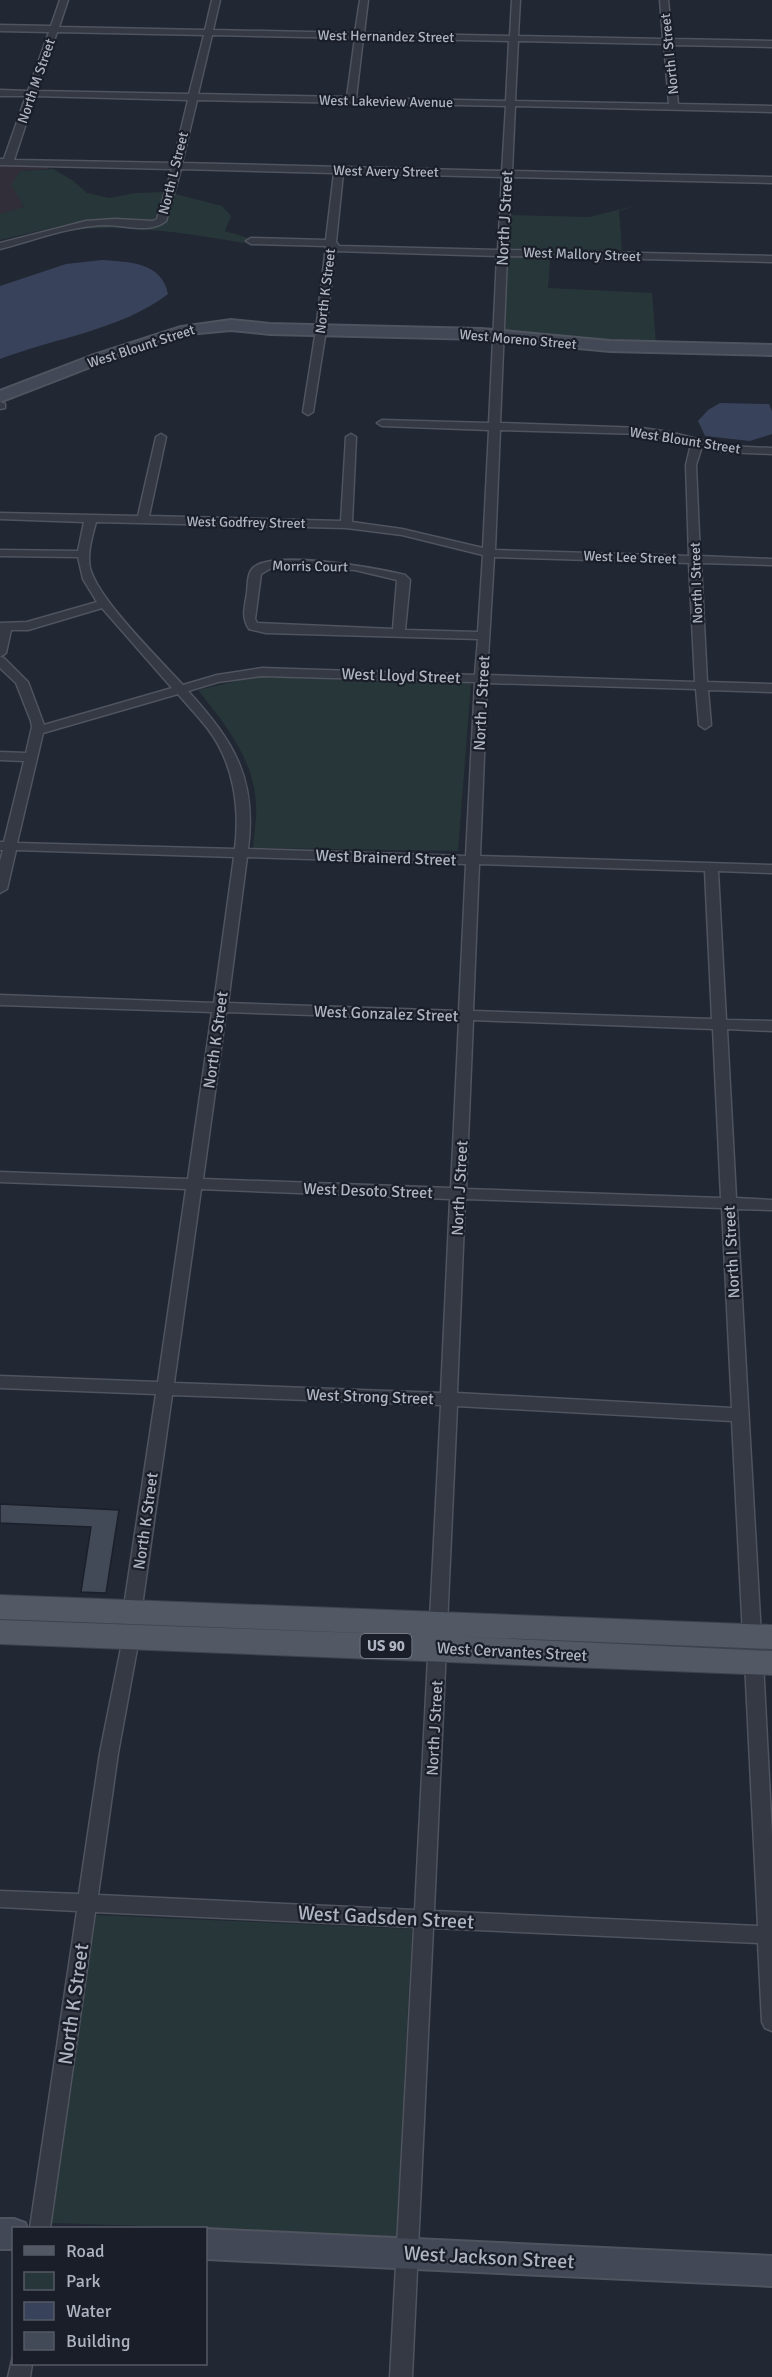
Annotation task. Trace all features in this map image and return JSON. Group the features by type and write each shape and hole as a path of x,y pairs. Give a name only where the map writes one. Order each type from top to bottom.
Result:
{"main road":[{"name":"West Cervantes Street","path":"0,1607 130,1625"},
{"name":"West Cervantes Street","path":"0,1632 130,1625 762,1649"}],"street":[{"name":"North M Street","path":"4,162 32,93 64,0"},
{"name":"North L Street","path":"0,246 82,224 112,222 154,225 162,218 216,0"},
{"path":"351,100 364,0"},
{"name":"North J Street","path":"401,2377 439,1636 498,336 516,0"},
{"name":"North I Street","path":"664,0 674,107"},
{"name":"West Hernandez Street","path":"0,28 772,45"},
{"name":"West Lakeview Avenue","path":"0,93 772,109"},
{"name":"West Avery Street","path":"4,162 772,180"},
{"name":"North K Street","path":"308,412 321,330 339,170"},
{"name":"West Mallory Street","path":"251,241 331,243 336,248 342,249 772,259"},
{"name":"West Moreno Street","path":"264,329 498,336 610,346 772,350"},
{"name":"West Blount Street","path":"0,403 92,374 174,342 211,333 264,329"},
{"name":"West Blount Street","path":"382,423 642,431 669,435 725,449 772,451"},
{"path":"143,520 161,437"},
{"path":"346,525 351,438"},
{"name":"North I Street","path":"697,443 691,465 694,559 705,725"},
{"name":"West Godfrey Street","path":"0,516 346,525 402,532 488,553"},
{"name":"North K Street","path":"40,2227 220,1008 241,853 243,806 234,765 215,729 182,689 104,604 92,587 82,568 82,554 91,518"},
{"path":"0,553 82,554"},
{"name":"West Lee Street","path":"488,553 772,562"},
{"name":"Morris Court","path":"399,633 404,580 397,575 355,567 272,564 260,568 255,573 249,618 253,626 266,629 484,636"},
{"path":"0,653 3,628 28,626 104,604"},
{"path":"0,661 22,682 23,695 38,717 31,757 5,846 0,889"},
{"name":"West Lloyd Street","path":"37,731 230,675 262,672 772,688"},
{"path":"0,756 31,757"},
{"name":"West Brainerd Street","path":"5,846 772,869"},
{"name":"North I Street","path":"711,867 740,1415 762,1649 772,2022"},
{"name":"West Gonzalez Street","path":"0,1000 772,1026"},
{"name":"West Desoto Street","path":"0,1177 772,1205"},
{"name":"West Strong Street","path":"0,1382 448,1399 740,1415"},
{"name":"West Gadsden Street","path":"0,1899 770,1935"},
{"name":"West Jackson Street","path":"207,2244 772,2271"}],"shaded area":[{"path":"0,165 49,166 48,169 20,171 21,201 24,208 0,214"}],"green space":[{"path":"53,169 72,180 87,193 109,198 136,193 165,192 157,217 152,222 113,219 81,221 0,240 0,214 24,207 11,185 20,171"},
{"path":"175,194 222,206 231,216 225,231 248,238 243,243 152,230 107,228 61,231 98,225 157,227 166,221"},
{"path":"638,205 619,211 622,250 551,249 548,288 652,293 656,343 599,343 508,331 503,327 510,215 589,217"},
{"path":"254,677 471,683 458,851 253,848 256,811 250,773 237,744 198,690"},
{"path":"96,1915 412,1929 396,2240 207,2231 207,2227 52,2223"}],"water":[{"path":"102,260 133,263 152,270 165,283 168,294 150,306 109,325 0,359 0,286 66,264"},
{"path":"720,403 769,404 772,411 772,434 750,441 705,436 698,421 708,410"}],"building":[{"path":"0,1504 119,1510 106,1593 81,1592 91,1527 0,1523"}]}
